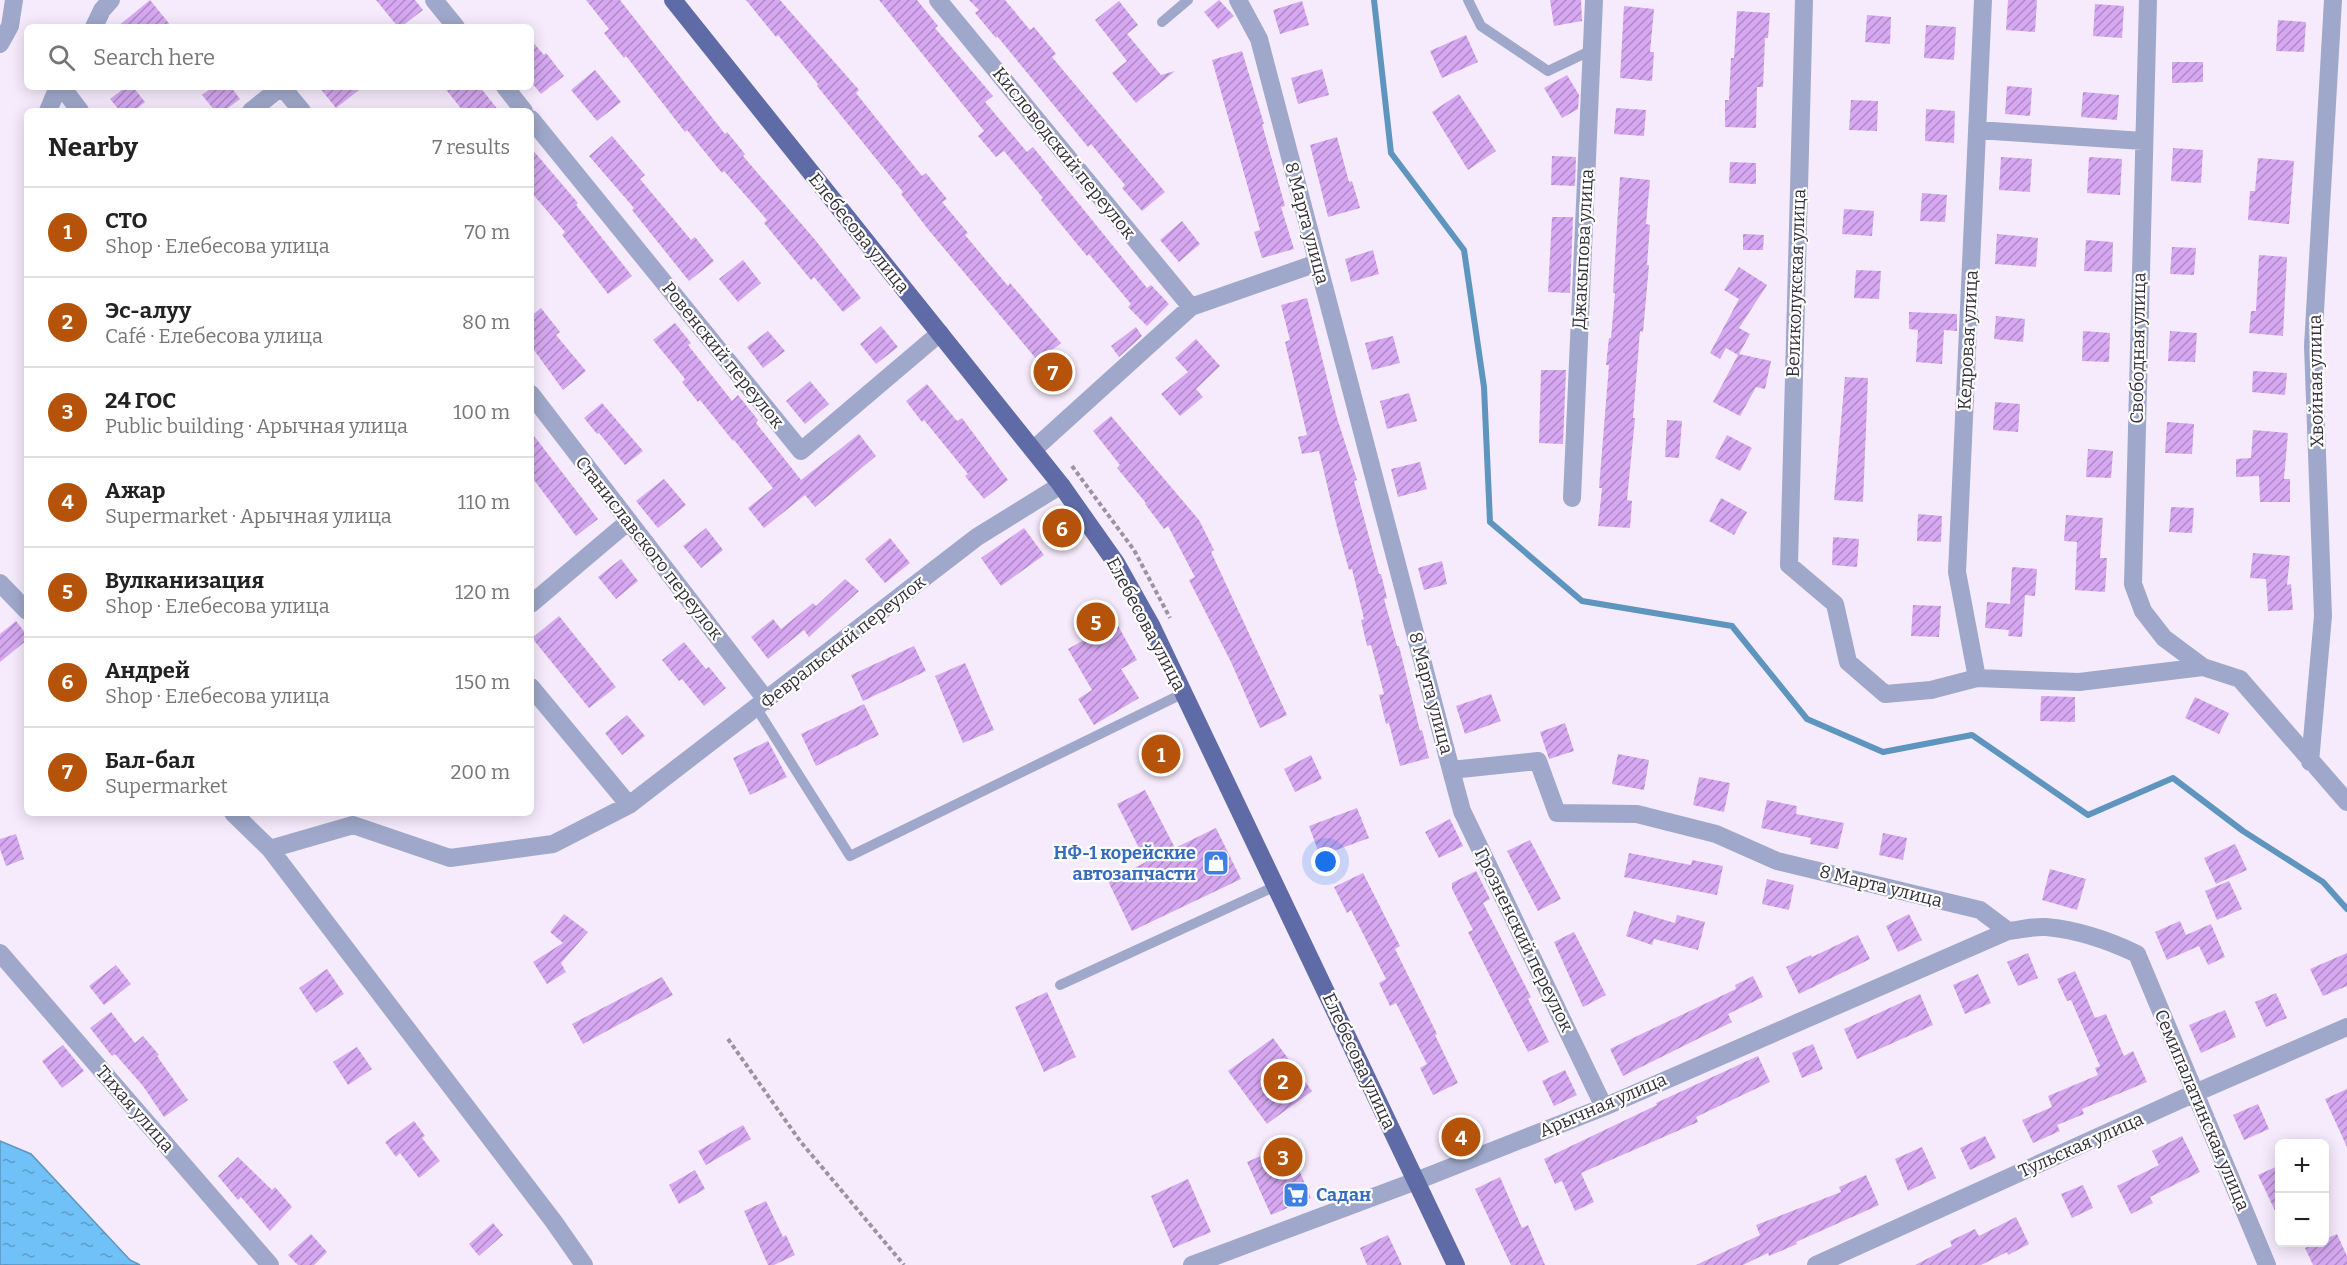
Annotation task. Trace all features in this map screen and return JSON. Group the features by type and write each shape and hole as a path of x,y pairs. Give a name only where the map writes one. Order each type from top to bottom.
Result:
{"main road":[{"name":"Елебесова улица","path":"675,1 1061,485 1116,563 1152,627 1184,693 1456,1265"}],"street":[{"path":"0,44 10,26 14,0"},
{"path":"95,24 102,10 111,0"},
{"path":"434,0 454,24"},
{"name":"Кисловодский переулок","path":"938,0 1191,307"},
{"name":"8 Марта улица","path":"1238,0 1259,39 1451,770 1538,761 1557,813 1637,814 1716,834 1777,861 1980,910 2008,931"},
{"name":"Джакыпова улица","path":"1572,498 1594,0"},
{"name":"Великолукская улица","path":"1804,0 1789,565 1835,604 1848,662 1885,694 1931,690 1977,678"},
{"name":"Кедровая улица","path":"1977,678 1957,572 1983,0"},
{"name":"Свободная улица","path":"2148,0 2133,584 2143,611 2164,638 2203,667"},
{"name":"Хвойная улица","path":"2310,762 2323,616 2313,346 2333,0"},
{"path":"50,108 58,90"},
{"path":"62,90 78,108"},
{"path":"255,108 277,90"},
{"path":"284,90 299,108"},
{"path":"507,90 522,108"},
{"name":"Ровенский переулок","path":"534,123 801,451 940,333"},
{"path":"1977,130 2143,141"},
{"path":"1033,450 1191,307 1317,263"},
{"name":"Станиславского переулок","path":"534,398 629,521 762,705"},
{"name":"Февральский переулок","path":"270,849 353,825 450,858 553,844 629,806 977,537 1061,485"},
{"path":"534,601 629,521"},
{"path":"0,583 24,608"},
{"path":"1977,678 2079,682 2203,667 2240,679 2347,802"},
{"path":"534,691 629,806"},
{"name":"Грозненский переулок","path":"1451,770 1462,811 1604,1107"},
{"path":"236,816 270,849 584,1265"},
{"name":"Семипалатинская улица","path":"2008,931 2044,927 2086,934 2137,954 2267,1265"},
{"name":"Арычная улица","path":"1192,1265 1604,1107 2008,931"},
{"name":"Тихая улица","path":"0,953 270,1265"},
{"name":"Тульская улица","path":"1816,1265 2195,1093 2347,1027"}],"lane":[{"path":"1162,21 1188,0"},
{"path":"1468,0 1481,26 1548,70 1592,50"},
{"path":"762,705 850,856 1184,693"},
{"path":"1060,985 1276,886"}],"path":[{"path":"728,1039 800,1140 904,1265"}],"water":[{"path":"0,1141 31,1154 130,1260 140,1265 0,1265"}],"building":[{"path":"150,0 170,24 121,24"},
{"path":"376,0 415,0 423,10 405,24 396,24"},
{"path":"586,0 620,0 725,134 727,132 745,154 743,156 816,241 861,298 843,312 814,277 811,280 764,223 767,220 724,171 722,173 687,130 685,132 626,56 624,58 604,33 609,29"},
{"path":"746,0 780,0 859,90 856,93 922,176 926,173 947,199 942,202 968,233 965,235 1061,343 1038,361 927,228 901,194 903,192 817,86 818,84"},
{"path":"879,0 917,0 938,26 935,28 993,96 985,102 1027,152 1033,147 1147,288 1151,285 1169,304 1147,326 1128,307 1131,304 1089,254 1087,256 1004,151 996,157 978,136 984,131"},
{"path":"969,0 1005,0 1030,30 1034,27 1056,54 1052,57 1165,192 1142,211 1122,188 1125,185 1091,144 1088,147 997,36 996,38 975,13 979,10"},
{"path":"1219,0 1234,16 1218,29 1204,12"},
{"path":"1550,0 1581,0 1582,21 1554,26"},
{"path":"2008,0 2037,0 2035,32 2006,30"},
{"path":"1119,1 1138,25 1127,34 1161,75 1175,71 1136,103 1112,73 1127,61 1095,20"},
{"path":"1302,1 1309,25 1280,34 1273,10"},
{"path":"2095,4 2124,6 2122,38 2093,36"},
{"path":"1624,6 1654,9 1650,52 1654,52 1652,81 1620,78"},
{"path":"1737,11 1770,13 1768,38 1765,38 1763,87 1757,87 1756,128 1725,127 1725,100 1729,100"},
{"path":"1867,15 1891,17 1890,44 1865,42"},
{"path":"2278,20 2306,22 2304,52 2276,51"},
{"path":"1926,25 1956,27 1954,60 1924,58"},
{"path":"1466,35 1478,62 1442,78 1430,51"},
{"path":"534,43 544,55 546,53 564,76 541,94 534,86"},
{"path":"1242,51 1264,124 1262,124 1285,206 1281,207 1294,249 1262,258 1254,232 1260,230 1212,60"},
{"path":"2172,62 2203,62 2203,82 2172,83"},
{"path":"1322,69 1329,95 1298,104 1291,78"},
{"path":"595,70 621,102 597,121 571,90"},
{"path":"1567,75 1579,95 1578,109 1562,118 1544,88"},
{"path":"2007,86 2032,88 2030,116 2005,114"},
{"path":"122,90 135,90 145,102 138,108 118,108 110,99"},
{"path":"209,90 233,90 240,99 228,108 213,108 202,95"},
{"path":"321,90 359,90 336,108"},
{"path":"446,90 482,90 497,108 461,108"},
{"path":"2083,92 2119,95 2117,120 2081,117"},
{"path":"1459,94 1496,151 1468,170 1432,112"},
{"path":"1851,100 1878,101 1877,131 1849,130"},
{"path":"1616,108 1646,110 1644,136 1614,134"},
{"path":"1926,109 1955,111 1954,143 1925,141"},
{"path":"612,136 645,175 640,179 691,240 695,237 714,261 689,281 632,210 634,208 589,156"},
{"path":"1337,137 1349,182 1352,181 1360,208 1328,217 1310,145"},
{"path":"2173,148 2203,150 2201,183 2171,181"},
{"path":"534,152 578,203 576,205 632,276 608,294 562,235 565,232 534,196"},
{"path":"1552,156 1576,157 1575,186 1551,185"},
{"path":"2001,157 2032,159 2030,192 1999,190"},
{"path":"2089,157 2122,159 2120,195 2087,193"},
{"path":"2258,158 2294,161 2289,224 2248,220 2250,191 2255,191"},
{"path":"1730,162 1756,163 1756,184 1729,183"},
{"path":"1620,177 1650,180 1646,224 1650,225 1647,265 1649,265 1643,332 1640,331 1627,500 1632,501 1630,528 1598,526 1609,365 1606,365 1615,293 1613,293"},
{"path":"1922,193 1947,195 1945,222 1920,221"},
{"path":"1844,209 1874,211 1872,236 1842,234"},
{"path":"1552,217 1573,217 1570,293 1548,292"},
{"path":"1182,221 1200,244 1179,262 1160,240"},
{"path":"1743,234 1764,235 1763,250 1743,250"},
{"path":"1997,234 2038,238 2036,267 1995,264"},
{"path":"2086,240 2113,242 2112,272 2084,271"},
{"path":"2172,247 2196,248 2194,275 2170,274"},
{"path":"1373,250 1379,274 1351,282 1345,259"},
{"path":"2259,255 2287,257 2283,336 2249,333 2251,311 2256,311"},
{"path":"743,260 761,283 738,302 719,279"},
{"path":"1739,267 1767,285 1739,328 1750,334 1739,354 1771,361 1765,389 1756,387 1740,416 1713,402 1738,355 1726,348 1720,359 1710,353 1739,299 1724,290"},
{"path":"1856,270 1881,271 1879,299 1854,298"},
{"path":"1307,298 1337,418 1357,480 1354,481 1387,598 1384,599 1429,758 1400,766 1389,723 1386,724 1379,695 1384,694 1371,645 1367,646 1361,620 1364,619 1352,569 1349,570 1319,451 1302,454 1298,437 1307,435 1285,342 1290,340 1281,305"},
{"path":"541,308 560,332 556,335 586,371 563,390 534,350 534,314"},
{"path":"1909,312 1957,314 1957,331 1944,330 1942,364 1916,362 1918,330 1909,329"},
{"path":"1996,316 2025,319 2023,342 1994,339"},
{"path":"675,323 691,343 688,345 732,401 738,395 758,420 756,423 801,480 859,434 876,456 815,507 805,495 764,528 748,508 773,488 700,400 698,402 682,382 685,379 653,340"},
{"path":"881,326 898,347 876,364 860,344"},
{"path":"1136,327 1142,336 1119,357 1111,346"},
{"path":"768,331 785,351 763,368 747,347"},
{"path":"2083,331 2110,333 2109,362 2082,361"},
{"path":"2170,331 2197,333 2195,362 2168,361"},
{"path":"1393,336 1400,363 1372,370 1365,343"},
{"path":"1196,339 1220,366 1196,389 1203,397 1180,416 1161,394 1188,372 1175,358"},
{"path":"1541,370 1566,370 1563,444 1539,443"},
{"path":"2253,371 2287,373 2285,395 2252,392"},
{"path":"1845,377 1868,378 1863,502 1834,500"},
{"path":"810,381 829,404 805,424 786,401"},
{"path":"927,384 957,421 962,418 1008,480 984,499 965,476 968,474 906,401"},
{"path":"1409,393 1417,421 1387,429 1380,401"},
{"path":"1995,402 2020,404 2018,432 1993,430"},
{"path":"602,403 643,451 625,465 584,418"},
{"path":"1111,416 1199,520 1214,550 1211,552 1287,715 1260,728 1231,662 1189,580 1195,577 1168,526 1164,529 1117,468 1120,465 1093,431"},
{"path":"1667,420 1682,421 1679,458 1665,457"},
{"path":"2167,422 2194,424 2192,454 2165,453"},
{"path":"2253,430 2288,433 2284,479 2290,479 2290,502 2260,502 2259,476 2236,477 2236,459 2251,458"},
{"path":"1727,435 1752,448 1740,471 1715,458"},
{"path":"534,436 598,519 576,536 534,480"},
{"path":"2088,449 2113,451 2111,478 2086,477"},
{"path":"1420,462 1427,489 1398,497 1391,469"},
{"path":"664,479 686,505 658,528 636,501"},
{"path":"1721,498 1747,512 1734,535 1709,521"},
{"path":"2171,507 2194,508 2192,533 2169,532"},
{"path":"1918,514 1942,516 1941,542 1917,541"},
{"path":"2066,515 2103,518 2100,558 2107,558 2105,592 2075,590 2077,542 2064,541"},
{"path":"706,528 723,550 701,568 683,546"},
{"path":"1024,528 1044,555 1001,586 981,558"},
{"path":"1833,537 1859,539 1857,567 1832,565"},
{"path":"890,538 910,563 885,583 865,559"},
{"path":"2253,553 2290,556 2287,585 2291,584 2293,610 2268,611 2266,579 2250,578"},
{"path":"621,559 638,581 616,599 598,577"},
{"path":"1442,561 1447,584 1424,590 1418,568"},
{"path":"2012,567 2037,569 2035,596 2025,595 2022,637 2008,636 2009,630 1985,628 1987,602 2010,604"},
{"path":"845,579 859,591 809,637 804,630 768,659 751,637 773,619 781,629 813,603 816,606"},
{"path":"1913,605 1941,606 1939,637 1911,636"},
{"path":"559,616 616,687 589,708 534,640 534,636"},
{"path":"16,621 24,631 24,642 0,662 0,634"},
{"path":"1116,622 1137,660 1121,669 1139,698 1094,725 1078,699 1092,690 1068,649"},
{"path":"684,642 706,669 709,667 726,688 704,706 682,679 679,681 662,660"},
{"path":"914,646 926,671 863,701 851,675"},
{"path":"965,663 994,730 963,743 935,676"},
{"path":"1491,694 1501,721 1465,734 1456,706"},
{"path":"2041,696 2075,697 2075,722 2040,721"},
{"path":"2195,697 2229,713 2219,734 2185,718"},
{"path":"864,704 879,735 816,766 801,734"},
{"path":"627,715 645,736 622,755 605,733"},
{"path":"1565,723 1574,751 1549,759 1540,732"},
{"path":"768,741 787,777 750,795 733,758"},
{"path":"1618,754 1649,760 1644,790 1612,784"},
{"path":"1311,755 1322,779 1295,792 1284,769"},
{"path":"1699,777 1730,783 1724,812 1693,805"},
{"path":"1145,790 1175,848 1216,828 1241,879 1132,931 1108,881 1146,862 1117,804"},
{"path":"1767,800 1797,806 1796,814 1844,823 1838,849 1810,844 1811,838 1761,828"},
{"path":"1357,808 1369,838 1320,856 1309,826"},
{"path":"1450,819 1463,846 1439,858 1425,832"},
{"path":"1883,833 1907,838 1903,860 1879,855"},
{"path":"16,834 24,859 6,866 0,849 0,839"},
{"path":"1530,840 1561,899 1538,911 1507,851"},
{"path":"2235,844 2247,870 2216,884 2204,858"},
{"path":"1629,853 1691,865 1692,860 1723,866 1717,895 1624,877"},
{"path":"2050,869 2086,879 2077,910 2042,900"},
{"path":"1476,871 1490,899 1483,903 1531,997 1528,999 1549,1042 1528,1052 1468,932 1473,930 1452,889 1452,883"},
{"path":"1363,873 1400,946 1395,949 1437,1034 1435,1035 1458,1083 1433,1095 1420,1068 1427,1064 1396,1003 1390,1006 1379,983 1386,979 1351,910 1347,913 1334,887"},
{"path":"1767,879 1794,885 1789,910 1762,904"},
{"path":"2229,881 2242,909 2217,920 2205,891"},
{"path":"1634,911 1675,923 1677,915 1705,922 1698,950 1654,939 1652,945 1626,936"},
{"path":"564,914 588,932 561,963 566,972 547,984 533,962 563,943 550,932"},
{"path":"1909,914 1922,940 1898,952 1886,926"},
{"path":"2180,921 2186,935 2211,924 2225,957 2208,965 2199,946 2167,960 2155,932"},
{"path":"1574,932 1606,995 1583,1007 1554,942"},
{"path":"1858,935 1870,959 1799,994 1786,967"},
{"path":"2028,953 2038,978 2018,986 2007,962"},
{"path":"2347,953 2347,986 2323,996 2310,969"},
{"path":"116,965 131,984 104,1005 89,986"},
{"path":"327,969 344,994 316,1013 299,988"},
{"path":"2075,971 2095,1018 2106,1014 2124,1056 2133,1051 2147,1082 2082,1109 2084,1114 2057,1125 2060,1131 2033,1143 2022,1120 2052,1107 2048,1096 2098,1075 2095,1068 2100,1066 2071,1000 2067,1001 2057,979"},
{"path":"1978,974 1991,1003 1965,1014 1953,985"},
{"path":"1753,976 1763,997 1728,1014 1732,1022 1623,1076 1610,1049 1736,989 1735,985"},
{"path":"662,977 673,995 583,1044 572,1024"},
{"path":"1047,992 1076,1057 1044,1072 1015,1007"},
{"path":"2276,993 2287,1018 2266,1027 2255,1002"},
{"path":"1920,994 1933,1025 1857,1059 1844,1029"},
{"path":"2225,1010 2236,1037 2201,1053 2189,1025"},
{"path":"111,1012 135,1043 143,1036 159,1055 157,1056 188,1100 164,1117 143,1086 115,1054 112,1056 90,1028"},
{"path":"1273,1038 1312,1091 1267,1124 1228,1071"},
{"path":"1813,1044 1823,1069 1802,1078 1792,1053"},
{"path":"63,1045 84,1071 62,1088 42,1061"},
{"path":"357,1047 372,1069 348,1085 333,1062"},
{"path":"1758,1056 1770,1082 1696,1117 1698,1122 1581,1173 1594,1202 1575,1211 1562,1181 1555,1184 1544,1159 1657,1105 1656,1103"},
{"path":"1565,1070 1577,1095 1554,1106 1542,1081"},
{"path":"2347,1089 2347,1147 2325,1099"},
{"path":"2258,1104 2269,1129 2244,1140 2233,1115"},
{"path":"1467,1117 1478,1140 1457,1150 1446,1127"},
{"path":"414,1121 425,1136 422,1138 440,1161 419,1178 400,1153 396,1157 385,1142"},
{"path":"743,1125 751,1139 706,1165 698,1151"},
{"path":"1985,1136 1996,1158 1970,1170 1960,1148"},
{"path":"2182,1136 2200,1172 2150,1197 2153,1203 2131,1214 2117,1186 2159,1165 2152,1151"},
{"path":"1288,1144 1311,1198 1271,1215 1247,1162"},
{"path":"1922,1147 1936,1178 1908,1191 1895,1159"},
{"path":"238,1157 272,1190 275,1187 292,1207 270,1231 241,1197 238,1200 218,1176"},
{"path":"2275,1167 2275,1211 2258,1175"},
{"path":"695,1170 705,1189 679,1204 669,1185"},
{"path":"1866,1175 1879,1205 1796,1242 1797,1244 1769,1256 1768,1253 1743,1265 1696,1265 1760,1235 1756,1225 1841,1192 1839,1187"},
{"path":"1500,1177 1522,1228 1528,1225 1545,1265 1511,1265 1475,1189"},
{"path":"1188,1179 1211,1232 1173,1248 1151,1196"},
{"path":"2083,1185 2093,1208 2072,1218 2061,1194"},
{"path":"766,1201 783,1237 786,1235 795,1255 774,1265 768,1265 744,1211"},
{"path":"2016,1217 2029,1244 2008,1255 2007,1252 1981,1265 1915,1265 1952,1246 1950,1241 1975,1229 1979,1236"},
{"path":"493,1223 503,1235 479,1256 469,1244"},
{"path":"311,1234 327,1252 314,1265 298,1265 288,1255"},
{"path":"2337,1234 2347,1256 2347,1265 2313,1265 2305,1248 2329,1247 2329,1237"},
{"path":"1388,1235 1402,1265 1367,1265 1360,1248"}],"waterway":[{"path":"1374,0 1391,153 1464,250 1484,387 1490,522 1582,601 1732,626 1807,719 1883,752 1972,735 2088,815 2173,778 2243,831 2323,882 2347,909"}],"place":[{"name":"Бал-бал","path":"1053,372"},
{"name":"Андрей","path":"1062,528"},
{"name":"Вулканизация","path":"1096,622"},
{"name":"СТО","path":"1161,754"},
{"name":"НФ-1 корейские автозапчасти","path":"1216,863"},
{"name":"Эс-алуу","path":"1283,1081"},
{"name":"Ажар","path":"1461,1137"},
{"name":"24 ГОС","path":"1283,1157"},
{"name":"Садан","path":"1296,1195"}]}
